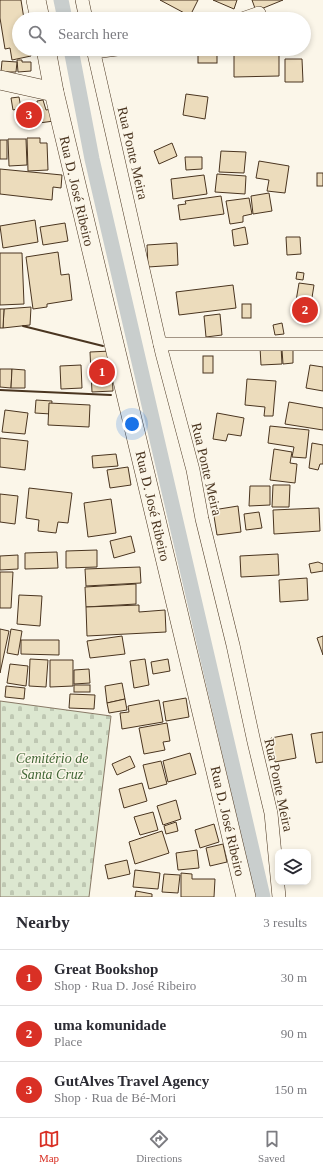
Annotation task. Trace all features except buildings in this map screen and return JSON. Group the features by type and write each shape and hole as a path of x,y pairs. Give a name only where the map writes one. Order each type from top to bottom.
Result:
{"street":[{"path":"36,0 39,12"},
{"path":"82,0 85,12"},
{"name":"Rua D. José Ribeiro","path":"47,56 54,92 246,897"},
{"name":"Rua Ponte Meira","path":"94,56 160,344 193,470 202,519 234,645 254,742 271,813 279,897"},
{"path":"0,80 54,92"},
{"path":"160,344 323,344"}],"green space":[{"name":"Cemitério de Santa Cruz","path":"0,701 111,716 89,897 0,897"}],"waterway":[{"path":"61,0 64,12"},
{"path":"72,56 92,159 263,897"}],"wall":[{"path":"23,326 103,346"},
{"path":"0,390 111,395"}],"place":[{"name":"GutAlves Travel Agency","path":"29,115"},
{"name":"uma komunidade","path":"305,310"},
{"name":"Great Bookshop","path":"102,372"}]}
